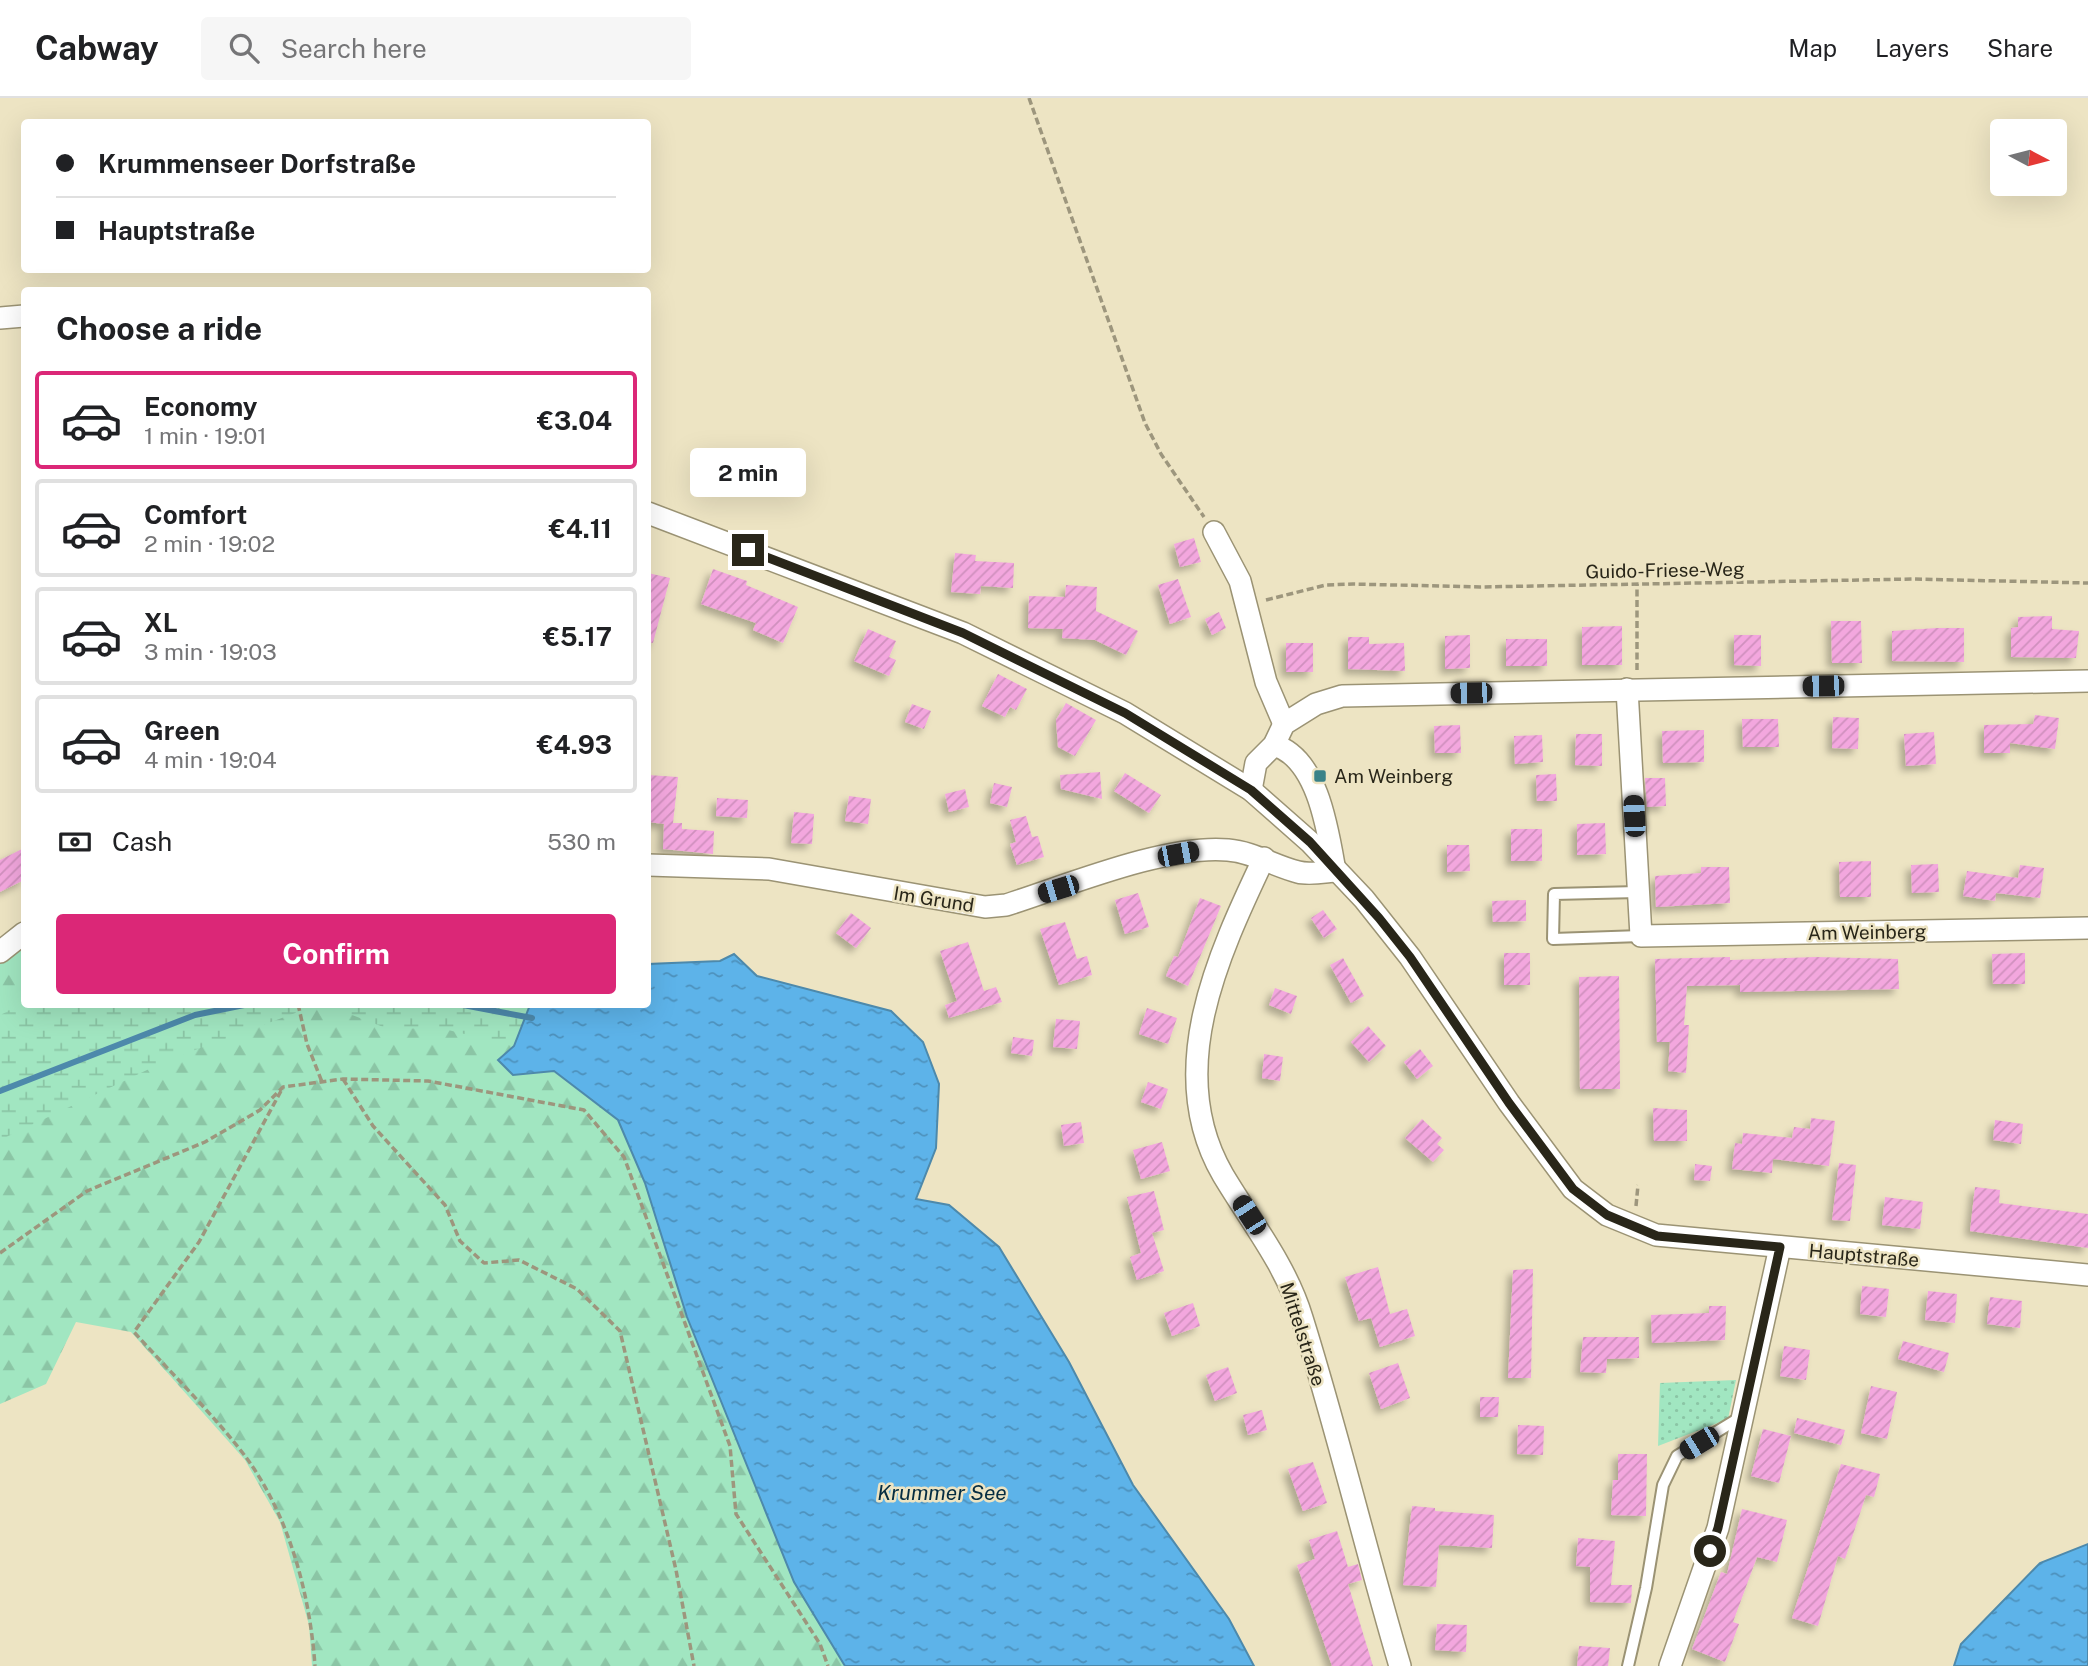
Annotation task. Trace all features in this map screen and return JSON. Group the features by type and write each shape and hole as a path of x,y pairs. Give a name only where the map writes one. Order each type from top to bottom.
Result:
{"street":[{"path":"0,318 21,316"},
{"name":"Hauptstraße","path":"651,514 963,633 1125,713 1251,790 1310,842 1364,899 1410,957 1509,1103 1573,1189 1607,1215 1657,1236 2088,1275"},
{"path":"1214,532 1240,581 1266,682 1284,724"},
{"path":"1251,790 1256,763 1274,745 1284,724 1316,704 1342,696 2088,681"},
{"path":"1632,689 1641,936"},
{"path":"1274,745 1288,749 1300,760 1310,779 1329,831 1335,871"},
{"name":"Im Grund","path":"651,865 768,869 985,907 1006,905 1160,857 1195,850 1229,850 1264,858 1300,873 1335,871"},
{"name":"Mittelstraße","path":"1264,858 1234,924 1202,1015 1195,1066 1198,1111 1208,1144 1222,1173 1276,1260 1302,1316 1400,1666"},
{"name":"Am Weinberg","path":"1641,936 2088,928"},
{"path":"0,952 21,935"},
{"path":"1670,1666 1718,1528 1780,1247"}],"lane":[{"path":"1638,892 1554,894 1553,939 1641,936"},
{"path":"1629,1666 1646,1588 1663,1485 1677,1456 1743,1416"}],"path":[{"path":"1028,98 1145,423 1161,454 1214,532"},
{"name":"Guido-Friese-Weg","path":"1247,610 1264,600 1326,585 1480,587 1914,579 2088,583"},
{"path":"1632,689 1637,584"},
{"path":"298,1008 300,1023 322,1082"},
{"path":"343,1079 373,1126 445,1205 460,1241 484,1263 519,1260 577,1289 620,1331 676,1570 694,1666"},
{"path":"0,1253 88,1191 205,1142 260,1110 283,1087 343,1079 428,1081 584,1111 624,1157 730,1446 736,1514 820,1644 828,1666"},
{"path":"283,1087 199,1242 134,1332 248,1460 284,1523 312,1626 315,1666"}],"green space":[{"path":"21,946 21,1008 529,1008 514,1046 498,1060 513,1075 553,1071 618,1120 645,1183 794,1582 845,1666 312,1666 309,1625 280,1522 245,1460 131,1332 76,1322 46,1384 0,1404 0,952"},
{"path":"21,1005 21,1008 309,1008 168,1060 0,1140 0,1015"},
{"path":"334,1008 528,1008 514,1046 444,1029 386,1028"},
{"path":"1736,1380 1728,1419 1658,1446 1660,1383"}],"water":[{"name":"Krummer See","path":"734,954 757,976 891,1011 923,1042 939,1084 936,1148 916,1199 949,1205 999,1247 1069,1362 1133,1485 1229,1619 1254,1666 845,1666 794,1582 687,1317 645,1183 618,1120 554,1071 513,1075 498,1060 514,1046 529,1008 651,1008 651,964 720,961"},
{"path":"2088,1544 2088,1666 1954,1666 1961,1644 2040,1563"}],"building":[{"path":"1194,538 1201,562 1180,567 1174,544"},
{"path":"955,553 976,555 975,561 1014,563 1013,588 981,586 980,594 951,592"},
{"path":"713,569 747,581 746,585 798,607 783,643 753,630 756,623 701,604"},
{"path":"651,574 670,578 651,643"},
{"path":"1178,579 1191,617 1170,624 1158,585"},
{"path":"1066,585 1097,587 1096,611 1138,631 1126,655 1095,640 1062,638 1063,629 1028,628 1029,596 1065,597"},
{"path":"1219,612 1226,628 1212,635 1205,619"},
{"path":"2052,616 2052,629 2079,631 2076,658 2011,657 2011,628 2018,627 2018,617"},
{"path":"1831,621 1861,621 1862,663 1832,663"},
{"path":"1622,626 1622,665 1582,665 1582,627"},
{"path":"1964,628 1964,662 1892,661 1892,631"},
{"path":"868,629 896,641 889,657 896,660 889,676 854,661"},
{"path":"1470,635 1470,668 1445,669 1445,636"},
{"path":"1734,635 1761,635 1761,666 1734,665"},
{"path":"1348,637 1369,637 1369,644 1404,643 1405,671 1348,669"},
{"path":"1506,639 1547,639 1547,666 1506,666"},
{"path":"1286,643 1313,643 1313,672 1286,672"},
{"path":"998,674 1027,689 1016,710 1010,707 1005,717 982,706"},
{"path":"1066,703 1096,720 1075,756 1058,747 1056,720"},
{"path":"912,704 931,711 924,729 905,722"},
{"path":"2035,715 2059,718 2055,749 2010,743 2010,753 1984,753 1984,725 2033,724"},
{"path":"1833,717 1859,718 1858,749 1832,748"},
{"path":"1742,719 1778,719 1779,747 1743,747"},
{"path":"1460,725 1461,753 1435,753 1434,726"},
{"path":"1704,730 1704,762 1663,763 1662,731"},
{"path":"1934,732 1936,764 1906,766 1904,734"},
{"path":"1576,734 1602,734 1602,766 1575,765"},
{"path":"1542,735 1543,762 1515,764 1514,736"},
{"path":"1100,772 1102,799 1061,789 1060,775"},
{"path":"1125,773 1161,795 1149,813 1114,791"},
{"path":"1556,774 1557,801 1537,801 1536,775"},
{"path":"651,775 678,777 673,823 682,823 682,829 714,831 713,854 663,849 664,824 651,822"},
{"path":"1645,778 1665,778 1666,806 1647,807"},
{"path":"994,783 1012,787 1007,807 990,803"},
{"path":"965,789 969,807 949,812 945,794"},
{"path":"849,796 871,799 868,824 845,821"},
{"path":"717,798 748,800 747,818 716,816"},
{"path":"794,812 814,814 812,844 791,843"},
{"path":"1026,816 1032,837 1038,836 1044,857 1017,865 1010,844 1016,842 1010,820"},
{"path":"1605,823 1606,854 1577,855 1577,824"},
{"path":"1511,829 1542,829 1542,861 1511,861"},
{"path":"1447,845 1469,845 1470,871 1447,872"},
{"path":"21,850 21,882 0,892 0,860"},
{"path":"1871,861 1871,897 1840,897 1839,862"},
{"path":"1938,864 1939,892 1912,893 1911,865"},
{"path":"2020,865 2044,868 2040,898 1996,893 1995,901 1963,896 1967,871 2018,878"},
{"path":"1701,867 1729,867 1730,903 1656,907 1655,876 1701,873"},
{"path":"1138,893 1149,927 1125,934 1115,900"},
{"path":"1200,898 1221,906 1188,986 1166,976 1174,956 1178,957"},
{"path":"1526,900 1526,921 1493,922 1492,901"},
{"path":"1323,910 1337,929 1324,938 1311,918"},
{"path":"851,913 871,928 856,948 836,933"},
{"path":"1065,922 1077,959 1087,956 1092,975 1059,985 1040,929"},
{"path":"968,942 984,991 996,987 1002,1002 949,1018 945,1005 957,1001 940,951"},
{"path":"1504,953 1530,953 1530,985 1504,985"},
{"path":"2025,953 2025,984 1993,984 1992,954"},
{"path":"1730,957 1730,960 1816,957 1898,959 1899,989 1740,992 1740,985 1687,986 1684,1025 1689,1025 1686,1073 1668,1071 1670,1042 1657,1042 1655,959"},
{"path":"1343,958 1364,996 1351,1003 1330,965"},
{"path":"1619,976 1620,1089 1580,1089 1579,977"},
{"path":"1275,988 1297,996 1291,1014 1269,1005"},
{"path":"1147,1008 1177,1018 1168,1044 1139,1034"},
{"path":"1056,1019 1080,1021 1077,1049 1053,1047"},
{"path":"1368,1026 1386,1046 1369,1062 1351,1042"},
{"path":"1013,1037 1034,1040 1032,1056 1011,1053"},
{"path":"1420,1049 1433,1066 1417,1079 1404,1062"},
{"path":"1264,1054 1283,1057 1280,1081 1262,1078"},
{"path":"1148,1082 1168,1089 1161,1109 1141,1102"},
{"path":"1653,1108 1687,1110 1687,1141 1654,1141"},
{"path":"1811,1118 1835,1121 1829,1166 1773,1159 1772,1173 1732,1169 1735,1143 1742,1144 1743,1133 1792,1138 1794,1127 1810,1129"},
{"path":"1422,1119 1442,1138 1437,1144 1444,1150 1433,1162 1405,1138"},
{"path":"1995,1120 2023,1124 2021,1144 1993,1140"},
{"path":"1081,1122 1084,1143 1064,1146 1061,1125"},
{"path":"1162,1142 1170,1171 1141,1179 1133,1150"},
{"path":"1839,1163 1856,1165 1850,1221 1832,1220"},
{"path":"1695,1164 1712,1166 1710,1181 1694,1180"},
{"path":"1975,1187 2000,1190 1999,1203 2088,1214 2088,1248 1970,1231"},
{"path":"1154,1191 1164,1230 1152,1233 1164,1271 1137,1280 1130,1257 1141,1253 1127,1197"},
{"path":"1885,1197 1923,1202 1920,1229 1882,1225"},
{"path":"1378,1267 1390,1314 1407,1309 1415,1336 1380,1347 1371,1318 1359,1321 1345,1277"},
{"path":"1533,1269 1531,1378 1508,1378 1513,1270"},
{"path":"1862,1286 1889,1289 1886,1317 1860,1314"},
{"path":"1928,1291 1957,1294 1955,1323 1925,1320"},
{"path":"1990,1297 2022,1301 2020,1328 1987,1324"},
{"path":"1193,1303 1200,1326 1172,1336 1164,1313"},
{"path":"1709,1306 1726,1306 1725,1340 1652,1343 1651,1315 1709,1313"},
{"path":"1583,1337 1639,1337 1639,1358 1607,1359 1606,1373 1580,1372"},
{"path":"1903,1341 1949,1353 1944,1372 1898,1359"},
{"path":"1784,1346 1810,1350 1806,1380 1780,1376"},
{"path":"1398,1363 1410,1398 1381,1409 1369,1373"},
{"path":"1228,1367 1237,1393 1215,1401 1206,1375"},
{"path":"1871,1386 1897,1392 1887,1439 1861,1433"},
{"path":"1480,1397 1499,1397 1498,1417 1480,1417"},
{"path":"1262,1410 1267,1430 1248,1435 1243,1415"},
{"path":"1797,1418 1845,1430 1841,1445 1794,1433"},
{"path":"1518,1425 1544,1426 1543,1455 1517,1454"},
{"path":"1763,1429 1791,1436 1779,1483 1751,1476"},
{"path":"1618,1454 1647,1454 1646,1516 1611,1515 1613,1480 1618,1480"},
{"path":"1313,1462 1327,1503 1303,1511 1288,1469"},
{"path":"1841,1464 1880,1474 1874,1497 1866,1495 1845,1559 1838,1556 1818,1626 1792,1618"},
{"path":"1412,1506 1435,1508 1435,1511 1494,1515 1492,1548 1439,1545 1436,1587 1403,1585"},
{"path":"1742,1509 1787,1520 1777,1562 1757,1557 1733,1622 1739,1624 1725,1662 1692,1649 1721,1572 1727,1574"},
{"path":"1337,1531 1348,1567 1358,1564 1362,1580 1348,1584 1373,1666 1332,1666 1297,1565 1315,1559 1309,1540"},
{"path":"1578,1538 1615,1541 1611,1585 1632,1585 1631,1603 1590,1602 1590,1567 1576,1566"},
{"path":"1437,1624 1467,1625 1466,1652 1435,1650"},
{"path":"1579,1646 1610,1648 1608,1666 1577,1666"}],"waterway":[{"path":"0,1091 195,1015 229,1008"},
{"path":"479,1008 532,1018"}],"place":[{"name":"Am Weinberg","path":"1320,776"}],"route":[{"path":"748,550 963,633 1125,713 1251,790 1310,842 1364,899 1410,957 1509,1103 1573,1189 1607,1215 1657,1236 1780,1247 1718,1528 1710,1551"}]}
